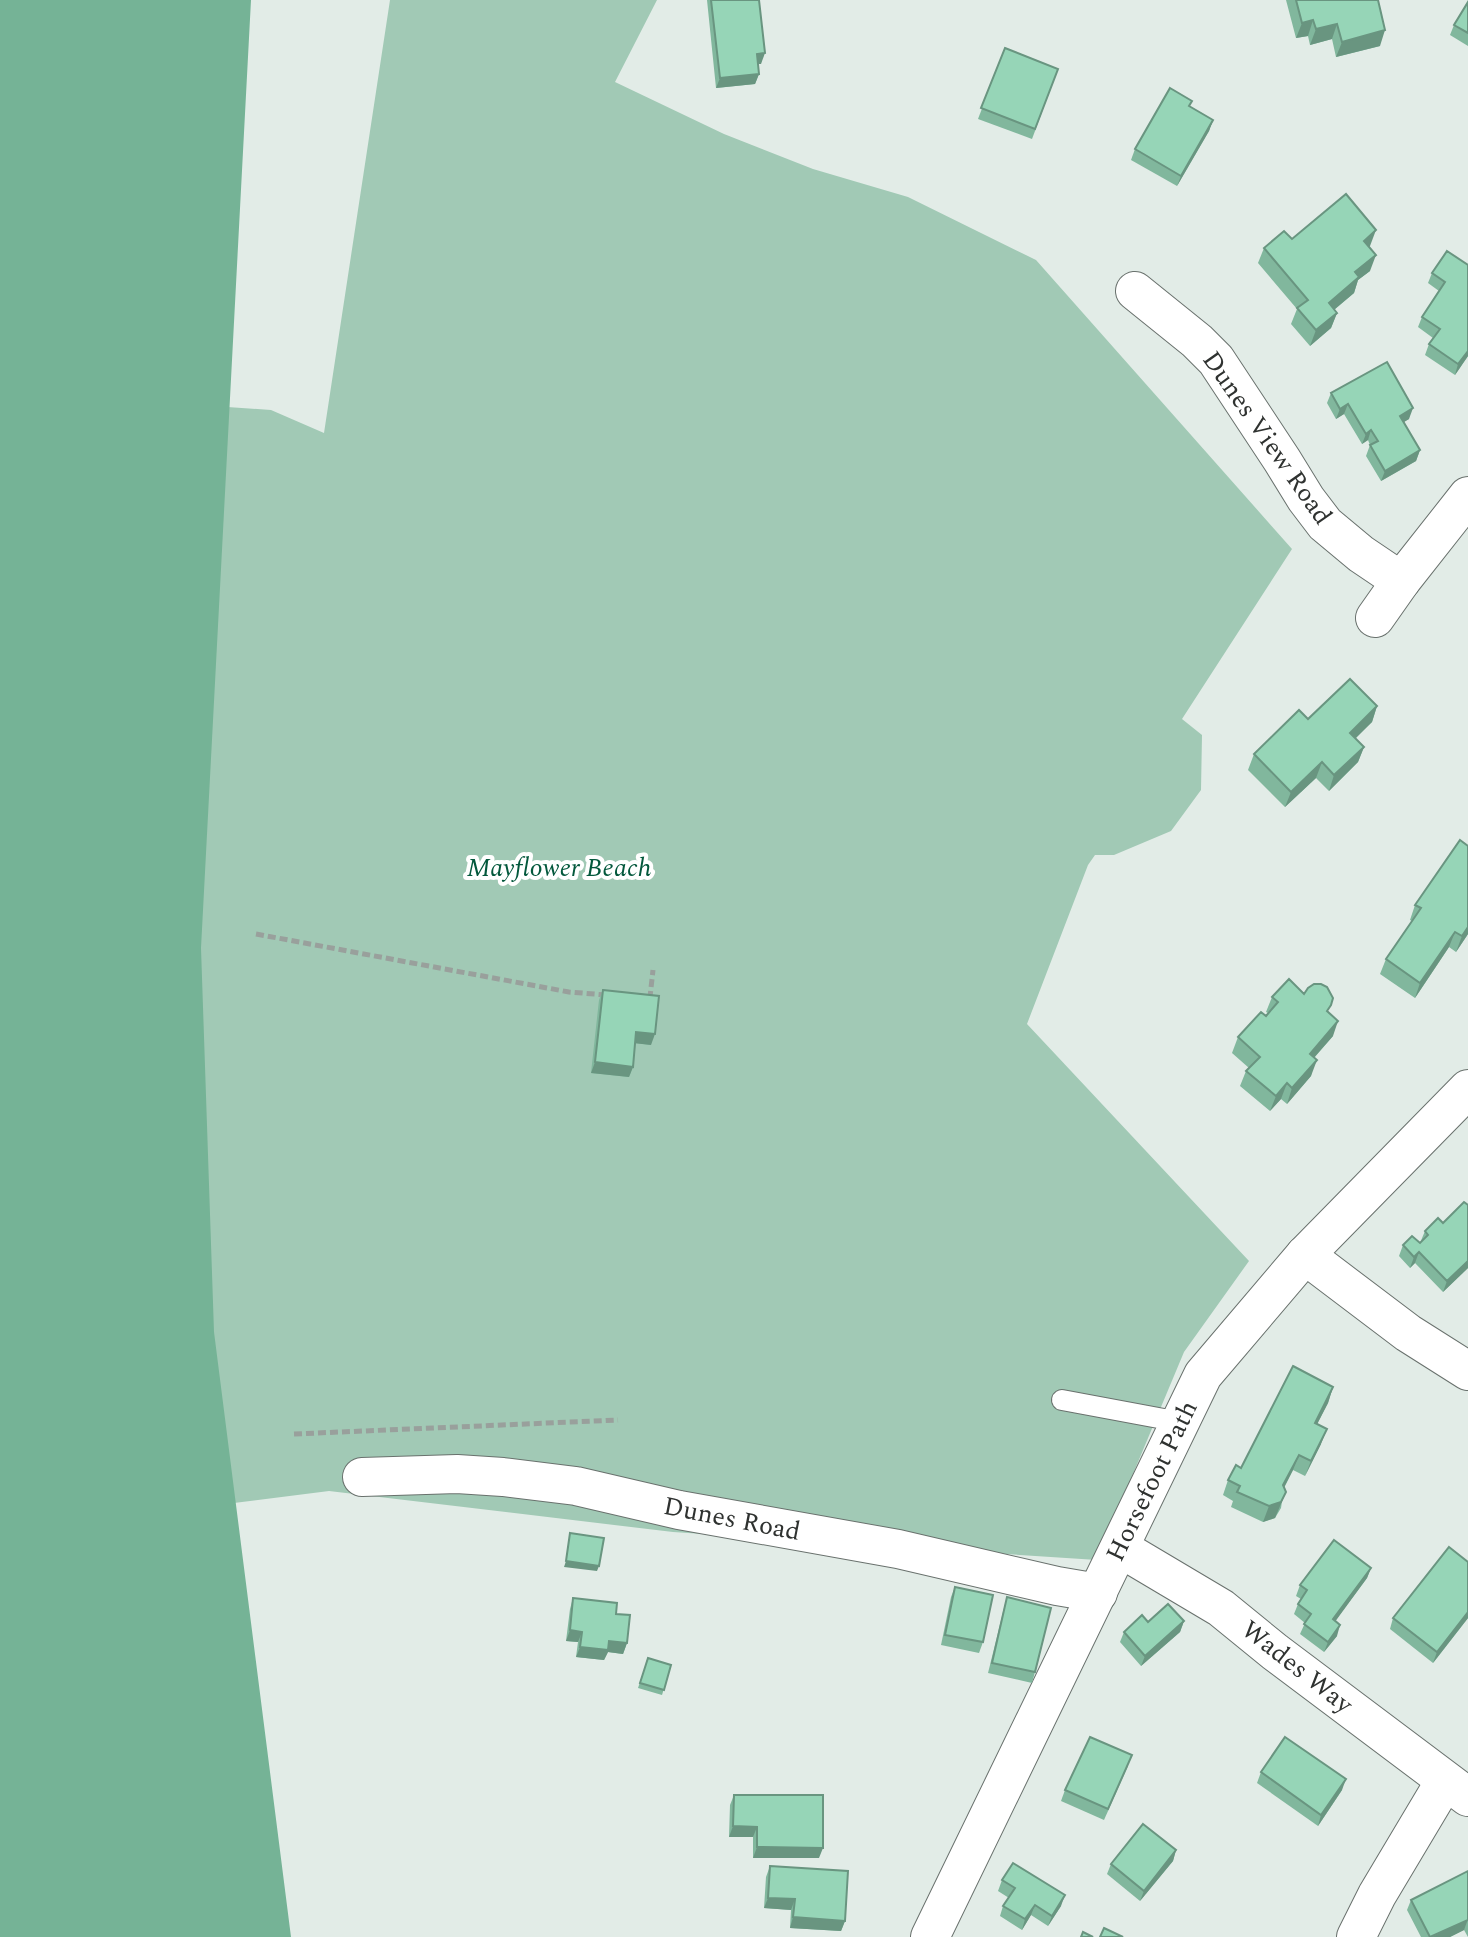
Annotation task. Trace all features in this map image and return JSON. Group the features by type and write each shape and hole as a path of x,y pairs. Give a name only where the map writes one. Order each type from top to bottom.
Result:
{"street":[{"name":"Dunes View Road","path":"1135,291 1216,360 1325,524 1401,581"},
{"path":"1375,618 1468,496"},
{"name":"Horsefoot Path","path":"930,1937 1203,1375 1305,1255 1468,1089"},
{"path":"1305,1255 1408,1333 1468,1371"},
{"name":"Dunes Road","path":"362,1477 457,1474 576,1486 679,1510 898,1549 1098,1593"},
{"name":"Wades Way","path":"1120,1548 1221,1608 1457,1789"},
{"path":"1356,1937 1377,1895 1457,1789"}],"lane":[{"path":"1062,1400 1180,1422"}],"path":[{"path":"256,934 569,992 609,995"},
{"path":"636,997 650,997 653,970"},
{"path":"294,1434 618,1420"}],"green space":[{"name":"Mayflower Beach","path":"390,0 657,0 615,82 724,134 813,169 908,197 1036,260 1292,549 1182,719 1202,735 1201,790 1171,831 1114,855 1095,855 1088,865 1027,1024 1249,1261 1184,1352 1097,1560 673,1532 329,1491 58,1525 113,399 271,410 324,433"}],"shaded area":[{"path":"0,0 251,0 201,948 214,1332 291,1937 0,1937"}],"building":[{"path":"711,0 759,0 765,53 757,54 759,74 720,78"},
{"path":"1296,0 1378,0 1385,30 1342,42 1337,24 1316,29 1313,20 1302,23"},
{"path":"1468,2 1468,33 1454,25"},
{"path":"1005,48 1058,69 1035,129 981,108"},
{"path":"1170,88 1192,101 1189,106 1213,120 1181,176 1135,149"},
{"path":"1346,194 1376,230 1364,241 1376,255 1355,272 1359,277 1329,303 1337,313 1316,330 1297,308 1308,300 1264,248 1284,231 1292,239"},
{"path":"1447,251 1468,265 1468,351 1458,364 1429,344 1440,329 1422,317 1445,282 1432,273"},
{"path":"1387,362 1413,408 1400,416 1420,450 1385,471 1370,445 1378,441 1371,430 1366,434 1348,404 1340,409 1331,393"},
{"path":"1350,679 1377,706 1350,733 1364,747 1334,775 1322,762 1291,792 1254,754 1299,710 1308,719"},
{"path":"1460,840 1468,846 1468,927 1462,936 1455,932 1420,983 1386,959 1421,908 1415,905"},
{"path":"1289,979 1304,994 1314,984 1327,987 1333,998 1327,1011 1338,1021 1310,1054 1317,1060 1292,1088 1287,1083 1276,1096 1246,1071 1260,1057 1238,1037 1261,1012 1266,1016 1278,1002 1272,997"},
{"path":"603,990 659,996 655,1034 636,1032 633,1067 595,1062"},
{"path":"1464,1202 1468,1205 1468,1261 1447,1281 1419,1252 1414,1257 1403,1245 1412,1236 1420,1243 1428,1235 1425,1231 1438,1218 1443,1223"},
{"path":"1293,1366 1333,1387 1315,1423 1327,1429 1311,1461 1299,1455 1283,1485 1286,1492 1281,1502 1269,1506 1237,1492 1240,1486 1228,1480 1236,1465 1241,1468"},
{"path":"570,1533 604,1538 599,1566 566,1561"},
{"path":"1334,1540 1371,1568 1333,1619 1340,1625 1328,1642 1304,1624 1311,1614 1298,1604 1307,1590 1300,1585"},
{"path":"1449,1547 1468,1562 1468,1612 1437,1652 1393,1618"},
{"path":"955,1587 993,1595 983,1642 945,1635"},
{"path":"1007,1597 1051,1608 1035,1672 992,1663"},
{"path":"573,1598 617,1603 616,1614 630,1615 627,1643 609,1641 608,1650 580,1647 582,1632 570,1630"},
{"path":"1168,1604 1184,1621 1145,1656 1124,1632 1142,1615 1148,1622"},
{"path":"648,1658 671,1665 664,1690 640,1683"},
{"path":"1090,1737 1132,1755 1108,1809 1065,1790"},
{"path":"1285,1737 1346,1779 1321,1815 1261,1772"},
{"path":"734,1795 823,1795 823,1848 757,1847 757,1827 733,1826"},
{"path":"1143,1824 1176,1850 1144,1891 1111,1864"},
{"path":"1013,1863 1065,1895 1052,1916 1035,1905 1025,1919 1003,1906 1015,1888 1002,1880"},
{"path":"770,1866 848,1871 845,1921 793,1917 795,1899 768,1898"},
{"path":"1468,1871 1468,1920 1430,1937 1411,1900"},
{"path":"1104,1928 1123,1937 1100,1937"}]}
